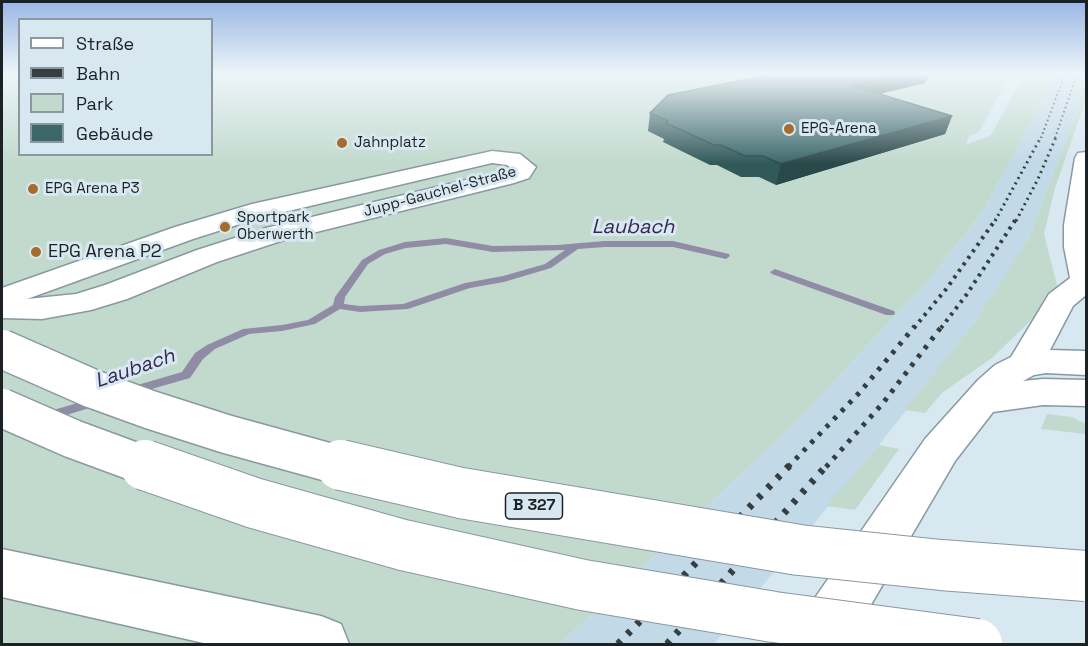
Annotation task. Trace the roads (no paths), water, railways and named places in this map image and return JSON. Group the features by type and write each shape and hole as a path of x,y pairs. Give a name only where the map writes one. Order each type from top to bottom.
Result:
{"main road":[{"name":"Jupp-Gauchel-Straße","path":"2,298 184,233 252,212 492,157 512,159 525,167 521,173 506,178 275,234 80,303 42,309 2,309"},
{"path":"1024,365 1060,301 1086,282 1078,247 1077,225 1086,158"},
{"name":"B 327","path":"2,349 93,389 226,434 356,469 461,493 799,550 941,565 1086,576"},
{"path":"817,645 940,450 954,430 984,400 991,389 1008,374 1024,365 1046,361 1086,363"},
{"path":"984,400 1025,393 1086,393"},
{"path":"2,408 73,439 189,481 254,503 403,545 615,591 774,617 977,645"},
{"path":"2,573 321,645"}],"waterway":[{"name":"Laubach","path":"338,306 340,297 365,262 382,252 405,245 446,241 493,249 557,248 605,244 673,244 726,256"},
{"name":"Laubach","path":"338,306 360,309 404,307 468,285 504,279 548,266 575,247"},
{"name":"Laubach","path":"775,272 890,313"},
{"name":"Laubach","path":"131,391 186,375 199,356 211,347 247,331 282,328 311,322 338,306"},
{"name":"Laubach","path":"47,416 95,402"}],"railway":[{"path":"1041,138 1054,104"},
{"path":"1055,138 1067,104"},
{"path":"995,221 1041,137"},
{"path":"1016,221 1038,179 1056,137"},
{"path":"914,328 947,288 996,219"},
{"path":"941,328 967,294 1016,219"},
{"path":"788,467 860,392 915,326"},
{"path":"826,467 883,403 942,326"},
{"path":"618,644 790,465"},
{"path":"667,644 827,465"}],"place":[{"name":"EPG-Arena","path":"789,129"},
{"name":"Jahnplatz","path":"342,143"},
{"name":"EPG Arena P3","path":"33,189"},
{"name":"Sportpark Oberwerth","path":"225,227"},
{"name":"EPG Arena P2","path":"36,252"}]}
